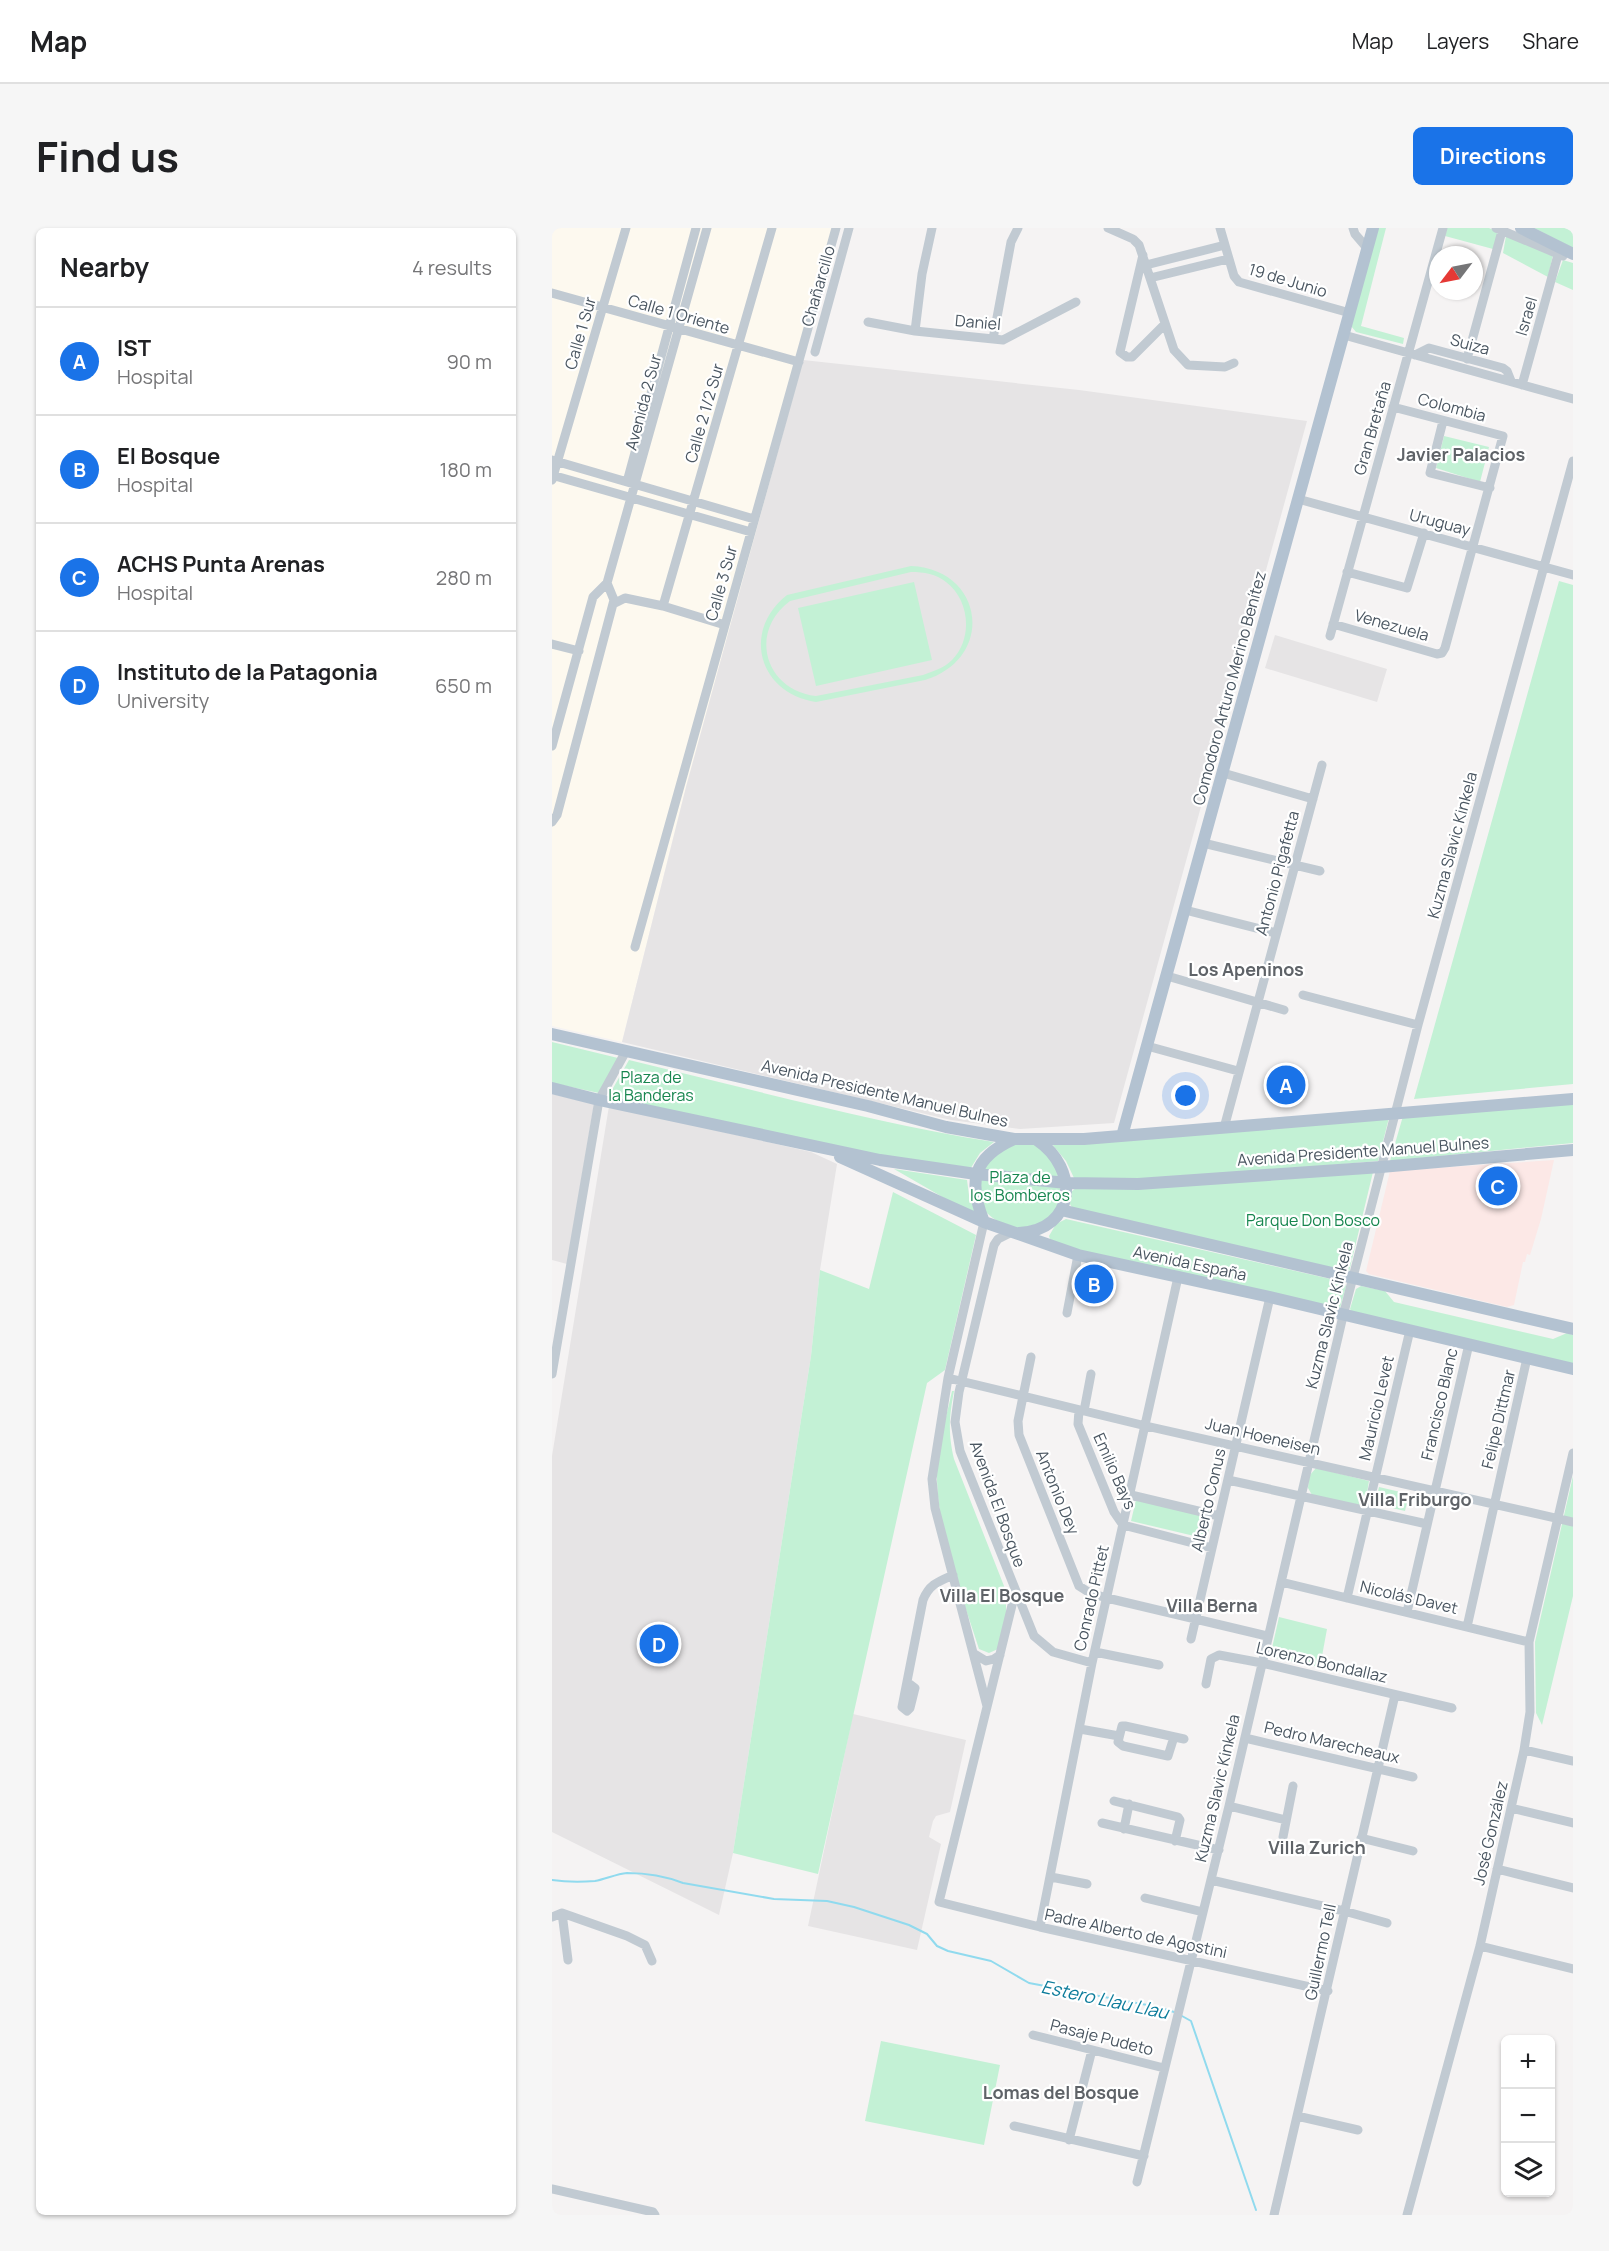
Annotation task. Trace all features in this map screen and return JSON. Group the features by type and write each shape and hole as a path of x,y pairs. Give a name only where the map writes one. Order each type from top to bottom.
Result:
{"main road":[{"name":"Comodoro Arturo Merino Benítez","path":"1122,1136 1372,228"},
{"path":"1521,228 1573,256"},
{"name":"Avenida Presidente Manuel Bulnes","path":"552,1034 867,1106 946,1127 1014,1139 1084,1139 1573,1099"},
{"name":"Avenida Presidente Manuel Bulnes","path":"552,1088 879,1160 976,1174 1067,1183 1138,1184 1381,1167 1573,1150"},
{"path":"984,1222 975,1196 976,1174 986,1156 1014,1139"},
{"path":"1012,1232 1028,1232 1043,1227 1061,1210 1066,1197 1065,1173 1056,1156 1037,1140"},
{"name":"Avenida España","path":"814,1146 984,1222 1078,1255 1270,1297 1573,1369"},
{"name":"Avenida España","path":"1061,1210 1573,1329"}],"street":[{"name":"Calle 1 Sur","path":"552,477 626,228"},
{"name":"Avenida 2 Sur","path":"552,747 593,597 608,584 696,228"},
{"name":"Avenida 2 Sur","path":"673,328 707,228"},
{"name":"Calle 2 1/2 Sur","path":"663,606 772,228"},
{"name":"Calle 3 Sur","path":"636,947 836,228"},
{"name":"Chañarcillo","path":"815,352 849,228"},
{"path":"915,331 922,274 932,228"},
{"path":"993,339 1011,242 1018,228"},
{"path":"1108,228 1133,239 1143,254 1174,350 1188,365 1225,367 1234,363"},
{"name":"19 de Junio","path":"1220,228 1234,276 1243,284 1350,313"},
{"path":"1353,228 1355,234 1367,248"},
{"name":"Gran Bretaña","path":"1330,636 1393,407 1411,354 1443,228"},
{"path":"1467,359 1499,230 1558,255 1573,256"},
{"path":"1146,265 1225,245"},
{"path":"1143,254 1120,352 1127,357 1132,357 1165,324"},
{"name":"Israel","path":"1522,385 1558,255"},
{"path":"1150,278 1228,259"},
{"name":"Calle 1 Oriente","path":"552,293 799,362"},
{"name":"Daniel","path":"868,322 915,331 1007,340 1076,303"},
{"name":"Suiza","path":"1344,335 1573,399"},
{"name":"Suiza","path":"1411,354 1429,348 1505,369 1511,381"},
{"name":"Colombia","path":"1393,407 1503,436 1490,488"},
{"path":"1443,420 1430,473 1490,488 1474,546"},
{"path":"555,461 754,519"},
{"name":"Kuzma Slavic Kinkela","path":"1137,2182 1230,1806 1267,1636 1343,1316 1418,1025 1573,461"},
{"path":"552,477 628,496 751,532"},
{"name":"Uruguay","path":"1298,499 1573,575"},
{"path":"1347,572 1407,588 1424,533"},
{"name":"Venezuela","path":"1333,624 1437,654 1442,653 1474,546"},
{"path":"552,822 557,815 613,604 614,596 608,584"},
{"path":"613,604 625,598 663,606 725,625"},
{"path":"552,644 579,651"},
{"name":"Antonio Pigafetta","path":"1224,1128 1322,765"},
{"path":"1223,773 1313,799"},
{"path":"1203,843 1320,871"},
{"path":"1185,910 1276,933"},
{"path":"1167,976 1284,1010"},
{"path":"1303,995 1418,1025"},
{"path":"1147,1046 1238,1071"},
{"path":"552,1374 599,1100 626,1051"},
{"name":"Avenida El Bosque","path":"984,1222 948,1378 932,1479 935,1508 987,1707"},
{"name":"Avenida El Bosque","path":"939,1902 1015,1593 960,1451 955,1422 994,1245 998,1239 1012,1232"},
{"path":"1067,1313 1078,1255"},
{"name":"Conrado Pittet","path":"1040,1927 1092,1664 1178,1277"},
{"name":"Alberto Conus","path":"1191,1639 1270,1297"},
{"name":"Mauricio Levet","path":"1347,1598 1410,1330"},
{"name":"Francisco Blanc","path":"1407,1612 1469,1344"},
{"name":"Antonio Dey","path":"1031,1357 1018,1421 1019,1436 1079,1586 1090,1593 1107,1598 1267,1636"},
{"name":"Felipe Dittmar","path":"1467,1627 1527,1358"},
{"name":"Emilio Bays","path":"1091,1374 1078,1424 1114,1512 1123,1525 1212,1548"},
{"name":"Juan Hoeneisen","path":"948,1378 1146,1426 1573,1522"},
{"name":"José González","path":"1407,2215 1480,1946 1524,1750 1530,1712 1529,1642 1573,1453"},
{"path":"1228,1480 1427,1524"},
{"path":"1131,1495 1219,1516"},
{"path":"907,1682 923,1600 933,1583 953,1575"},
{"name":"Nicolás Davet","path":"1281,1582 1529,1642"},
{"path":"1015,1593 1034,1636 1044,1646 1053,1652 1092,1664"},
{"path":"1095,1652 1159,1665"},
{"path":"973,1653 986,1661 1000,1654"},
{"name":"Lorenzo Bondallaz","path":"1206,1684 1211,1659 1214,1656 1262,1663 1452,1708"},
{"name":"Guillermo Tell","path":"1274,2215 1328,1991 1360,1838 1395,1695"},
{"path":"1125,1726 1179,1738 1166,1756 1123,1746 1118,1742 1119,1736 1121,1728 1125,1726"},
{"path":"1080,1729 1119,1736"},
{"name":"Pedro Marecheaux","path":"1245,1738 1378,1767 1413,1777"},
{"path":"1524,1750 1573,1761"},
{"path":"1283,1837 1293,1786"},
{"path":"1114,1801 1178,1817 1180,1820 1175,1841"},
{"path":"1124,1829 1129,1804"},
{"path":"1230,1806 1287,1820"},
{"path":"1511,1808 1573,1823"},
{"path":"1102,1823 1219,1851"},
{"path":"1360,1838 1413,1851"},
{"path":"1497,1869 1573,1888"},
{"path":"1051,1877 1087,1884"},
{"path":"1211,1880 1387,1923"},
{"path":"1145,1898 1203,1912"},
{"name":"Padre Alberto de Agostini","path":"939,1902 1040,1927 1328,1991"},
{"path":"552,1917 562,1913 627,1936 645,1945 652,1960"},
{"path":"562,1913 568,1960"},
{"path":"1480,1946 1573,1969"},
{"name":"Pasaje Pudeto","path":"1033,2035 1164,2068"},
{"path":"1070,2140 1092,2050"},
{"path":"1297,2116 1358,2130"},
{"path":"1014,2126 1144,2156"},
{"path":"552,2189 653,2212 655,2215"}],"shaded area":[{"path":"552,228 840,228 686,787 622,1042 552,1026"},
{"path":"803,360 1079,390 1307,421 1114,1123 1020,1129 951,1120 622,1042 686,787"},
{"path":"1275,635 1387,669 1377,702 1265,668"},
{"path":"552,1094 594,1104 567,1264 552,1260"},
{"path":"609,1106 811,1152 837,1164 820,1270 811,1356 733,1853 719,1915 552,1832 552,1456"},
{"path":"1554,1160 1541,1219 1530,1255 1527,1254 1523,1262 1514,1305 1507,1307 1369,1274 1366,1271 1390,1171"},
{"path":"853,1714 966,1740 950,1812 936,1816 929,1837 941,1844 917,1950 808,1926"}],"green space":[{"path":"1377,228 1386,228 1361,326 1404,338 1403,344 1356,332 1351,326"},
{"path":"1447,228 1489,228 1498,232 1493,249 1445,236"},
{"path":"1534,228 1565,228 1573,232 1573,248"},
{"path":"1506,236 1553,255 1548,277 1503,253"},
{"path":"1563,260 1573,263 1573,290 1555,282"},
{"path":"1444,436 1489,447 1480,482 1436,468"},
{"path":"911,566 935,571 954,582 966,598 972,616 971,635 963,653 948,669 925,680 816,702 797,697 781,687 770,674 763,659 761,643 764,626 773,610 787,595","holes":["911,572 934,575 942,579 954,590 964,609 966,631 963,641 959,651 946,665 923,675 816,696 799,691 785,683 774,671 768,658 766,643 769,628 777,614 790,601"]},
{"path":"1559,581 1573,585 1573,1084 1414,1099"},
{"path":"914,582 932,660 816,686 798,608"},
{"path":"552,1042 618,1058 599,1093 552,1083"},
{"name":"Plaza de la Banderas","path":"629,1060 856,1115 994,1142 980,1153 969,1171 838,1149 608,1097"},
{"path":"1573,1100 1573,1143 1390,1161 1403,1116"},
{"path":"1391,1110 1378,1161 1134,1182 1074,1178 1066,1161 1052,1144"},
{"name":"Plaza de los Bomberos","path":"1033,1144 1055,1159 1062,1201 1046,1222 1013,1230 992,1218 982,1206 980,1168 1006,1145"},
{"path":"894,1169 967,1180 969,1195 976,1214 972,1214"},
{"name":"Parque Don Bosco","path":"1373,1172 1349,1272 1074,1211 1070,1204 1071,1192 1077,1187"},
{"path":"893,1192 976,1235 945,1370 927,1383 818,1874 733,1853 811,1356 820,1270 869,1289"},
{"path":"1066,1219 1344,1282 1346,1287 1340,1308 1335,1310 1056,1246 1051,1242 1049,1236 1056,1224"},
{"path":"1361,1286 1385,1291 1394,1302 1553,1339 1567,1333 1573,1335 1573,1364 1353,1314 1350,1309 1356,1289"},
{"path":"952,1391 954,1391 950,1433 954,1459 1006,1591 1006,1614 998,1649 989,1653 979,1649 952,1566 942,1524 937,1481 938,1458"},
{"path":"1316,1468 1369,1481 1365,1505 1312,1495 1308,1488 1309,1476"},
{"path":"1573,1476 1573,1596 1542,1725 1536,1713 1535,1642"},
{"path":"1379,1487 1409,1494 1405,1511 1375,1504"},
{"path":"1136,1500 1211,1518 1207,1539 1131,1521"},
{"path":"1279,1617 1327,1629 1320,1667 1270,1657"},
{"path":"881,2041 1000,2065 984,2145 865,2121"}],"waterway":[{"name":"Estero Llau Llau","path":"552,1880 595,1881 627,1873 641,1874 774,1899 827,1901 854,1907 909,1925 927,1934 937,1946 948,1951 991,1961 1029,1983 1174,2012"},
{"name":"Estero Llau Llau","path":"1182,2016 1191,2021 1256,2210"}],"place":[{"name":"IST","path":"1286,1085"},
{"name":"ACHS Punta Arenas","path":"1498,1186"},
{"name":"El Bosque","path":"1094,1284"},
{"name":"Instituto de la Patagonia","path":"659,1644"}],"district":[{"name":"Javier Palacios","path":"1461,454"},
{"name":"Los Apeninos","path":"1246,969"},
{"name":"Villa Friburgo","path":"1415,1499"},
{"name":"Villa El Bosque","path":"1002,1595"},
{"name":"Villa Berna","path":"1212,1605"},
{"name":"Villa Zurich","path":"1317,1847"},
{"name":"Lomas del Bosque","path":"1061,2092"}]}
